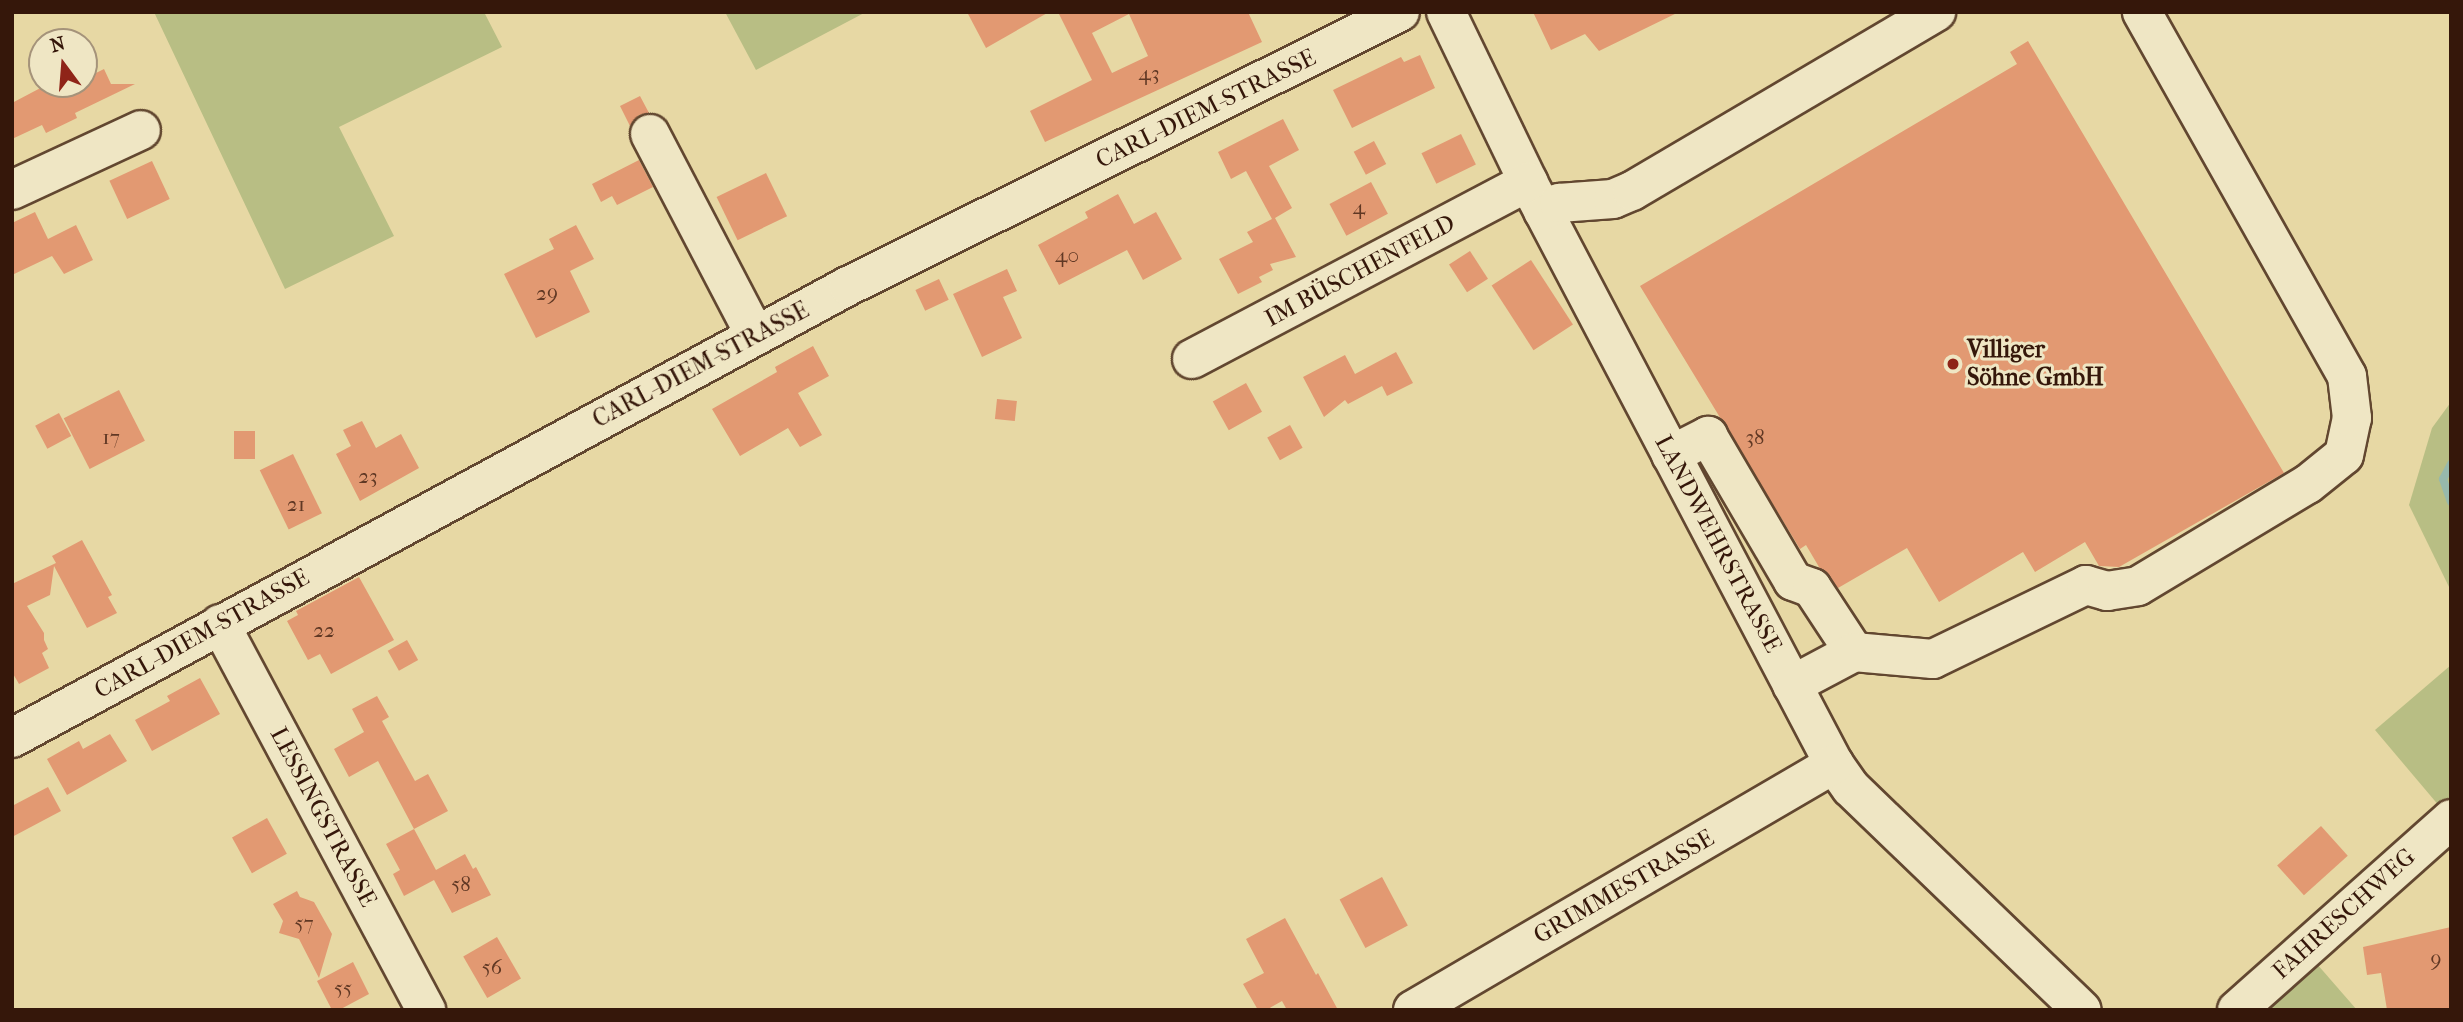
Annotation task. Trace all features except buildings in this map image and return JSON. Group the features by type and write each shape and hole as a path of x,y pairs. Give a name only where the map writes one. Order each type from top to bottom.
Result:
{"street":[{"name":"CARL-DIEM-STRASSE","path":"12,738 848,286 1400,12"},
{"name":"LANDWEHRSTRASSE","path":"1446,12 1536,197 1834,764 1851,788 2082,1010"},
{"name":"IM BÜSCHENFELD","path":"1192,359 1536,197 1559,202 1613,199 1632,191 1936,12"},
{"path":"1792,685 1854,652 1933,659 2086,586 2107,591 2138,586 2308,484 2344,455 2352,418 2347,376 2142,12"},
{"path":"12,190 141,130"},
{"path":"650,134 755,335"},
{"path":"1671,455 1708,436 1793,581 1812,589 1854,652"},
{"name":"LESSINGSTRASSE","path":"220,624 426,1010"},
{"name":"GRIMMESTRASSE","path":"1413,1010 1834,764"},
{"name":"FAHRESCHWEG","path":"2237,1010 2451,819"}],"green space":[{"path":"154,12 484,12 502,47 339,127 394,236 285,289"},
{"path":"725,12 866,12 756,70"},
{"path":"2451,402 2451,591 2409,505 2432,428"},
{"path":"2451,665 2451,820 2375,730"},
{"path":"2310,956 2357,1010 2257,1010"}],"waterway":[{"path":"2451,464 2443,479 2451,502"}],"place":[{"name":"Villiger Söhne GmbH","path":"1953,364"}]}
